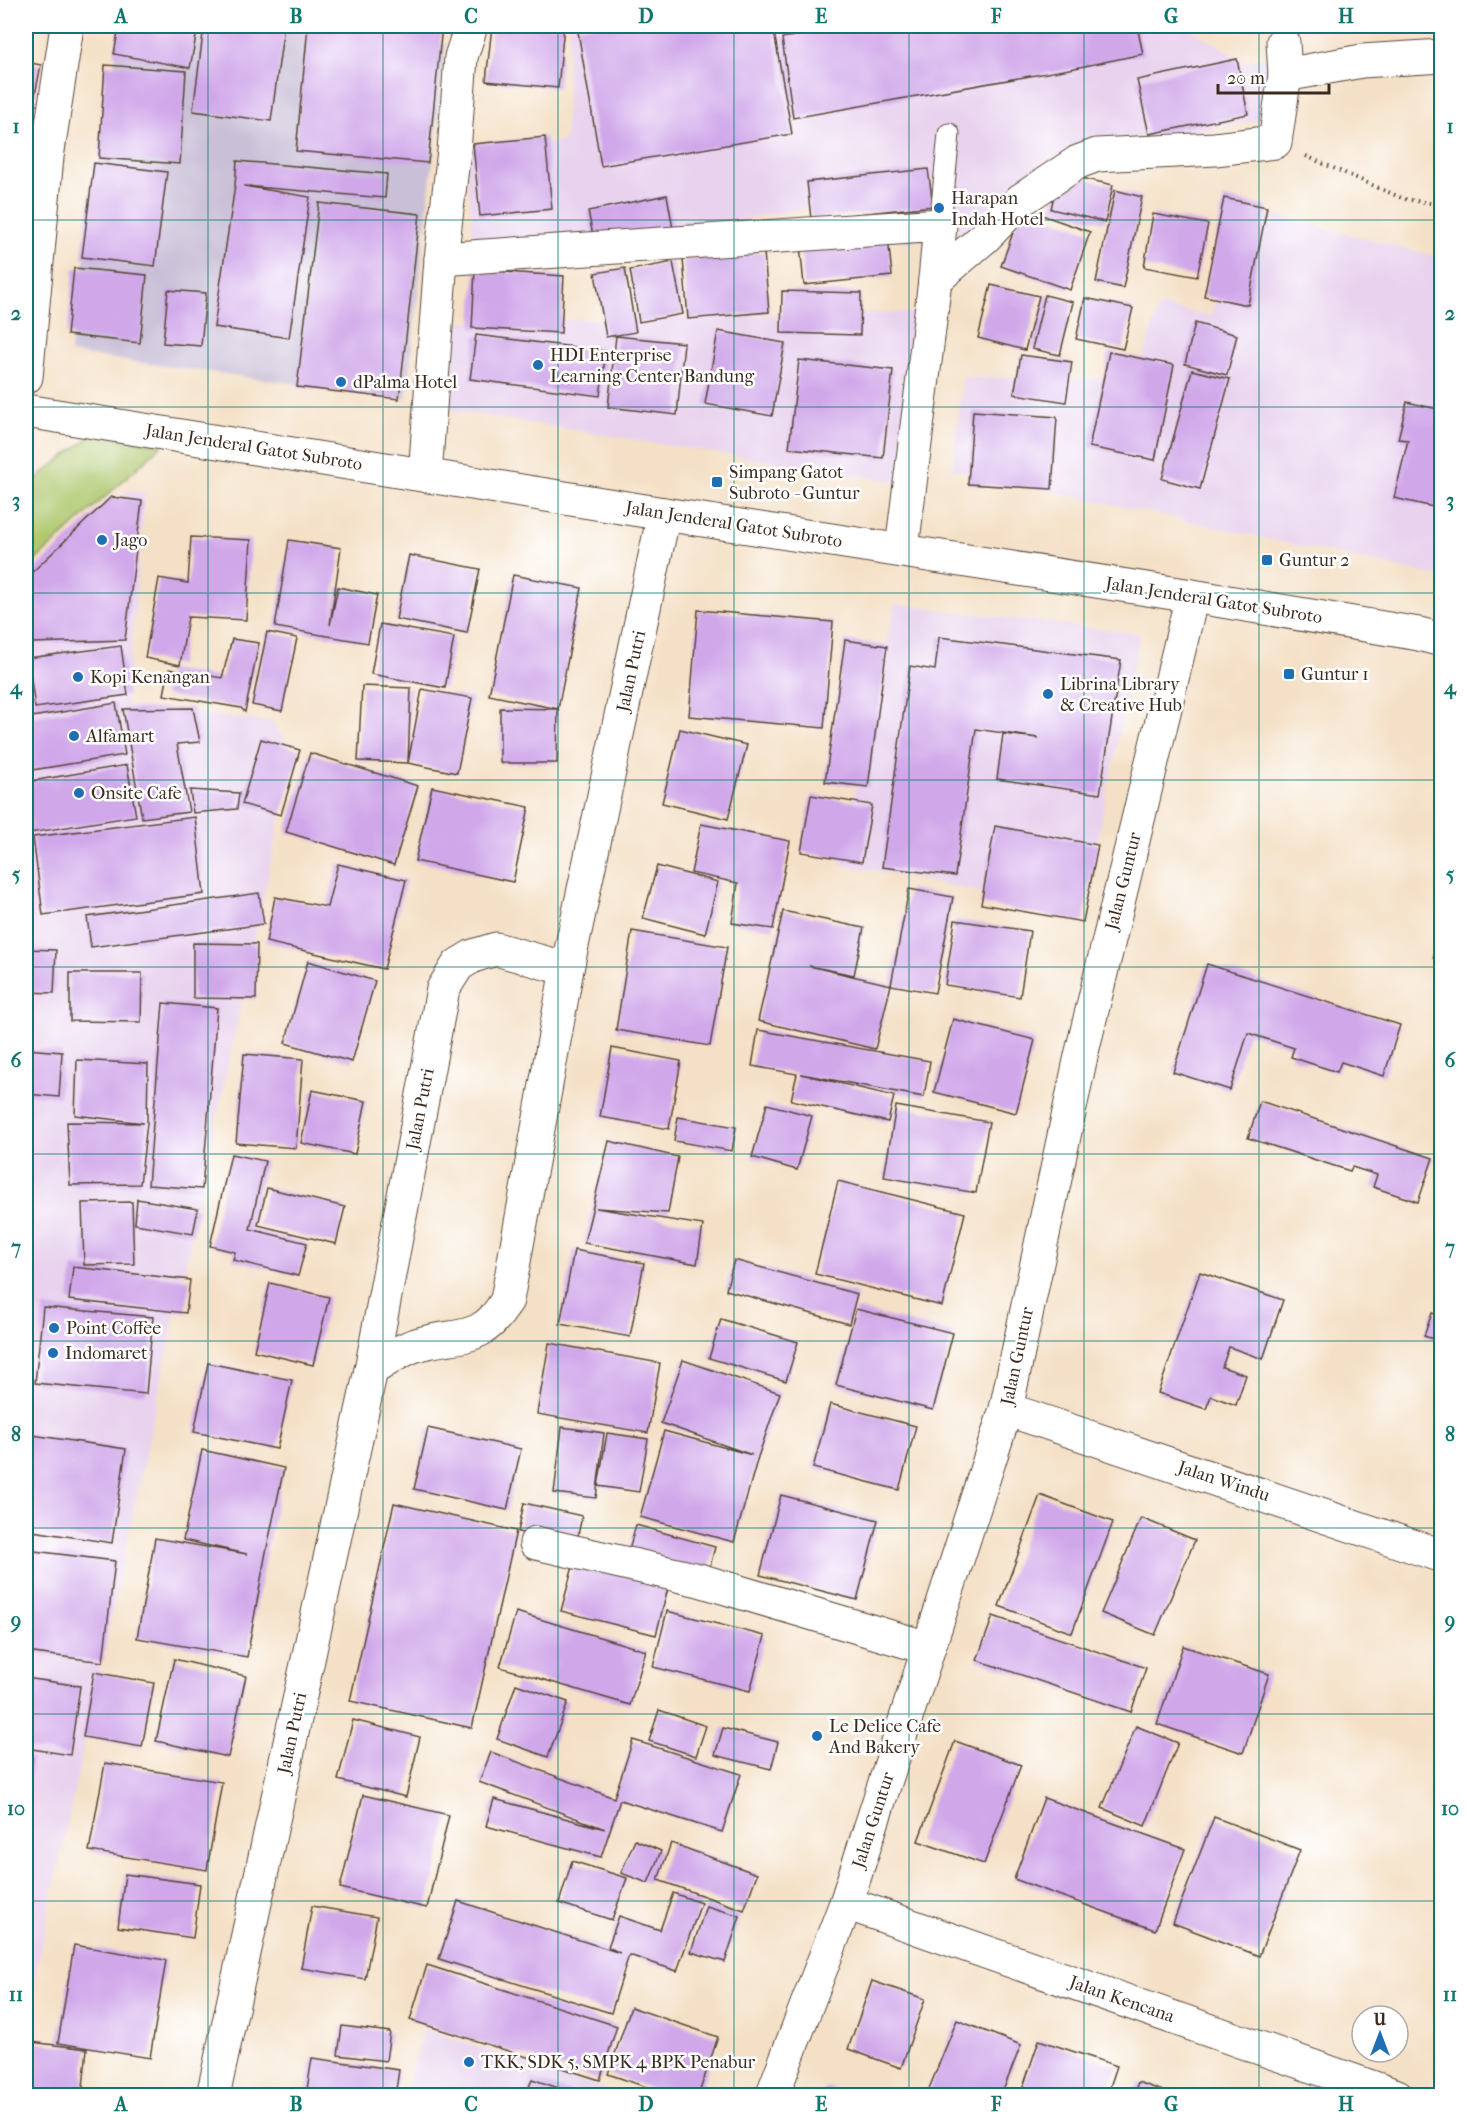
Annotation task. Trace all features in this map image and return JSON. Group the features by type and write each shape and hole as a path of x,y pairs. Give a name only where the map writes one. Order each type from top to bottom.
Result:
{"street":[{"path":"26,377 47,156 67,26"},
{"path":"425,475 441,259 454,151 461,57 471,26"},
{"path":"935,280 985,237 1021,200 1078,162 1097,155 1275,142 1285,75 1283,42"},
{"path":"1285,75 1362,61 1442,56"},
{"path":"441,259 940,225 902,549"},
{"name":"Jalan Jenderal Gatot Subroto","path":"26,411 664,514 902,549 1396,630 1442,640"},
{"name":"Jalan Putri","path":"371,1370 416,1345 464,1337 480,1330 501,1311 507,1300 567,969 664,514"},
{"name":"Jalan Guntur","path":"772,2096 846,1902 1006,1409 1081,1056 1192,596"},
{"name":"Jalan Putri","path":"213,2096 371,1370 443,988 458,965 473,956 496,949 567,969"},
{"name":"Jalan Windu","path":"1006,1409 1442,1556"},
{"path":"536,1543 699,1580 928,1648"},
{"name":"Jalan Kencana","path":"846,1902 1397,2096"}],"lane":[{"path":"940,225 949,134"}],"path":[{"path":"1275,142 1404,199 1442,205"}],"shaded area":[{"path":"120,26 400,26 400,41 446,44 406,399 70,353"},
{"path":"569,26 1186,26 1245,62 1294,51 1289,114 1046,161 989,224 904,243 893,193 476,266 465,152 565,141"},
{"path":"1241,206 1441,258 1441,577 952,469 963,377 1137,379 1159,306 1211,316"},
{"path":"935,312 904,483 447,410 456,322"},
{"path":"128,490 145,493 126,706 272,722 294,753 26,2018 26,579"},
{"path":"895,604 1140,634 1082,912 839,864"},
{"name":"TKK, SDK 5, SMPK 4 BPK Penabur","path":"424,2029 623,2095 404,2096"}],"green space":[{"path":"95,433 162,445 26,569 26,486"}],"building":[{"path":"119,26 198,26 190,68 114,54"},
{"path":"204,26 284,26 271,121 193,111"},
{"path":"308,26 442,26 428,163 296,151"},
{"path":"492,26 564,26 558,88 486,81"},
{"path":"577,26 773,26 792,134 601,166"},
{"path":"856,26 1137,26 1143,54 793,118 782,38"},
{"path":"1237,59 1248,114 1149,134 1137,80"},
{"path":"26,62 41,65 28,130 26,129"},
{"path":"105,65 186,71 180,164 99,158"},
{"path":"545,137 552,209 480,216 473,144"},
{"path":"237,161 387,174 385,198 244,186 310,197 289,338 214,327"},
{"path":"94,163 167,172 155,266 82,257"},
{"path":"928,169 933,206 811,219 807,182"},
{"path":"1059,173 1113,185 1105,222 1051,209"},
{"path":"1115,190 1142,197 1123,288 1096,282"},
{"path":"667,195 673,229 595,245 588,211"},
{"path":"1224,198 1267,207 1248,305 1204,296"},
{"path":"319,203 420,214 399,399 297,387"},
{"path":"1022,208 1090,232 1070,290 1001,266"},
{"path":"1153,214 1208,224 1197,277 1144,267"},
{"path":"888,237 892,276 804,285 800,245"},
{"path":"764,252 769,312 688,319 683,259"},
{"path":"673,262 683,314 639,322 630,270"},
{"path":"74,268 147,275 140,343 67,335"},
{"path":"625,268 636,332 606,337 595,273"},
{"path":"475,270 564,276 561,333 472,328"},
{"path":"991,285 1039,296 1025,350 978,338"},
{"path":"168,290 206,293 201,346 163,343"},
{"path":"782,291 861,293 860,335 781,333"},
{"path":"1045,295 1073,302 1060,355 1032,349"},
{"path":"1085,298 1133,308 1123,349 1076,339"},
{"path":"1195,323 1237,335 1227,375 1185,364"},
{"path":"718,331 785,343 772,416 705,404"},
{"name":"HDI Enterprise Learning Center Bandung","path":"476,335 606,351 600,396 470,379"},
{"path":"616,336 684,343 677,415 608,407"},
{"path":"1109,352 1174,365 1155,460 1089,447"},
{"path":"1021,355 1072,362 1066,402 1014,394"},
{"path":"799,360 893,370 883,458 789,448"},
{"path":"1192,370 1230,379 1200,489 1162,479"},
{"path":"1407,402 1442,410 1442,509 1394,498 1408,440 1398,439"},
{"path":"973,411 1057,417 1052,489 968,484"},
{"name":"Jago","path":"111,497 142,501 125,640 32,643 26,636 26,578"},
{"path":"191,537 251,540 246,620 188,617 180,665 145,658 159,578 188,583"},
{"path":"289,540 341,548 330,625 338,587 377,595 368,643 275,627"},
{"path":"409,555 480,569 467,633 396,619"},
{"path":"513,575 582,588 558,709 489,695"},
{"path":"698,610 833,622 824,728 689,716"},
{"path":"380,624 454,637 445,688 371,674"},
{"path":"267,632 297,638 282,711 252,705"},
{"path":"939,637 1121,660 1100,794 997,779 1003,734 1038,738 976,729 955,876 882,867 910,666 935,670"},
{"path":"232,639 259,643 245,712 241,708 164,695 169,669 222,678"},
{"path":"845,640 887,646 868,787 825,782"},
{"name":"Kopi Kenangan","path":"121,646 128,695 35,708 28,658"},
{"path":"362,686 411,688 408,763 358,761"},
{"path":"422,689 472,698 457,773 408,763"},
{"name":"Alfamart","path":"116,703 125,755 26,771 26,718"},
{"path":"193,708 200,742 177,744 189,812 142,818 123,709"},
{"path":"500,708 558,709 557,763 500,763"},
{"path":"680,729 747,745 728,819 662,803"},
{"path":"261,739 300,750 281,815 242,804"},
{"path":"310,753 418,786 394,865 286,832"},
{"name":"Onsite Cafe","path":"127,765 136,816 30,833 26,782"},
{"path":"432,787 529,807 513,882 415,861"},
{"path":"190,790 239,793 237,809 193,813"},
{"path":"811,795 872,805 862,862 801,852"},
{"path":"195,817 204,894 43,915 33,837"},
{"path":"701,824 790,841 773,929 732,923 738,883 691,873"},
{"path":"995,826 1098,845 1083,922 981,904"},
{"path":"338,864 406,880 384,969 266,942 275,897 327,907"},
{"path":"657,866 718,882 705,934 643,918"},
{"path":"909,889 953,897 935,993 891,985"},
{"path":"259,893 264,924 91,947 87,917"},
{"path":"783,911 864,928 854,975 809,966 891,985 875,1049 758,1021"},
{"path":"955,920 1030,931 1020,997 945,985"},
{"path":"632,931 727,947 710,1046 616,1030"},
{"path":"1442,932 1442,960 1433,958"},
{"path":"193,943 257,944 256,999 193,998"},
{"path":"26,949 56,950 54,993 26,992"},
{"path":"308,961 375,981 352,1062 285,1043"},
{"path":"1207,964 1400,1025 1384,1076 1341,1062 1337,1072 1291,1057 1294,1048 1248,1033 1230,1090 1173,1072"},
{"path":"70,973 142,973 141,1022 70,1021"},
{"path":"163,1003 217,1008 202,1189 148,1185"},
{"path":"953,1019 1035,1040 1016,1113 934,1092"},
{"path":"758,1030 930,1061 924,1097 801,1074 894,1096 888,1122 791,1100 797,1074 752,1066"},
{"path":"612,1048 681,1061 669,1129 600,1117"},
{"path":"26,1049 62,1052 59,1097 26,1094"},
{"path":"244,1054 303,1059 296,1148 236,1143"},
{"path":"77,1060 148,1064 147,1123 140,1184 70,1185 67,1122 144,1123 75,1115"},
{"path":"312,1090 366,1101 355,1154 301,1143"},
{"path":"1260,1101 1433,1158 1418,1202 1373,1187 1377,1175 1352,1167 1350,1171 1248,1138"},
{"path":"767,1104 812,1116 797,1170 752,1157"},
{"path":"896,1106 989,1122 976,1193 884,1177"},
{"path":"678,1117 736,1127 732,1151 674,1141"},
{"path":"609,1141 678,1157 668,1213 596,1208 703,1225 697,1264 584,1243"},
{"path":"231,1154 265,1161 250,1229 307,1243 298,1276 233,1260 235,1252 210,1246"},
{"path":"838,1181 965,1213 942,1306 815,1274"},
{"path":"267,1188 345,1207 336,1244 258,1225"},
{"path":"137,1199 198,1209 193,1234 135,1224"},
{"path":"132,1202 134,1264 84,1265 82,1203"},
{"path":"574,1250 644,1263 630,1337 560,1324"},
{"path":"734,1260 857,1294 849,1324 726,1290"},
{"path":"73,1267 190,1280 186,1313 69,1300"},
{"path":"1200,1272 1283,1300 1263,1359 1229,1347 1222,1367 1246,1375 1236,1405 1211,1396 1206,1409 1158,1393"},
{"path":"270,1283 329,1297 313,1365 254,1351"},
{"path":"43,1307 153,1317 146,1394 35,1383"},
{"path":"856,1309 953,1333 933,1410 836,1385"},
{"path":"1432,1313 1442,1316 1442,1342 1424,1336"},
{"path":"721,1319 798,1342 786,1381 709,1358"},
{"path":"549,1343 660,1363 648,1433 537,1414"},
{"path":"683,1360 780,1393 758,1457 734,1542 640,1517 664,1431 752,1455 661,1423"},
{"path":"208,1363 292,1380 277,1449 194,1432"},
{"path":"830,1404 916,1426 899,1490 813,1468"},
{"path":"562,1427 604,1433 596,1498 554,1493"},
{"path":"428,1428 521,1449 507,1510 414,1489"},
{"path":"607,1433 648,1439 639,1492 598,1486"},
{"path":"26,1434 126,1449 112,1543 26,1530"},
{"path":"202,1450 284,1468 247,1657 137,1638 155,1538 247,1554 183,1540"},
{"path":"781,1495 878,1520 857,1600 760,1575"},
{"path":"1040,1495 1113,1522 1072,1633 999,1606"},
{"path":"394,1503 516,1531 472,1728 350,1701"},
{"path":"524,1503 582,1516 576,1545 518,1532"},
{"path":"1141,1518 1195,1540 1155,1635 1101,1613"},
{"path":"636,1525 715,1547 707,1578 627,1556"},
{"path":"26,1550 115,1561 103,1662 26,1652"},
{"path":"576,1555 670,1580 656,1635 561,1611"},
{"path":"667,1611 765,1636 750,1691 653,1667"},
{"path":"516,1612 646,1651 630,1705 500,1667"},
{"path":"993,1616 1146,1668 1131,1712 977,1660"},
{"path":"1183,1646 1269,1674 1243,1753 1157,1724"},
{"path":"174,1659 246,1676 228,1757 156,1741"},
{"path":"94,1672 154,1683 142,1747 83,1737"},
{"path":"26,1678 80,1686 70,1755 26,1748"},
{"path":"516,1684 568,1702 548,1757 497,1739"},
{"path":"659,1710 706,1726 696,1756 649,1741"},
{"path":"353,1720 420,1737 406,1797 338,1780"},
{"path":"1136,1726 1178,1743 1145,1826 1102,1808"},
{"path":"723,1728 778,1742 771,1769 715,1755"},
{"path":"633,1740 741,1774 722,1832 620,1800 601,1857 486,1826 494,1799 605,1829 479,1782 491,1752 614,1798"},
{"path":"955,1741 1021,1765 984,1864 918,1841"},
{"path":"26,1758 32,1758 27,1796 26,1795"},
{"path":"105,1763 222,1782 207,1870 89,1851"},
{"path":"363,1795 449,1815 427,1908 340,1888"},
{"path":"1044,1798 1185,1849 1155,1930 1014,1879"},
{"path":"1214,1817 1300,1850 1259,1956 1173,1923"},
{"path":"635,1840 661,1851 648,1883 621,1873"},
{"path":"671,1843 757,1874 744,1910 658,1880"},
{"path":"572,1861 627,1878 612,1920 559,1903"},
{"path":"125,1874 200,1884 193,1938 118,1927"},
{"path":"673,1893 701,1903 677,1971 629,1955 611,2013 439,1959 458,1901 620,1953 608,1947 619,1916 660,1930"},
{"path":"312,1906 377,1917 365,1979 301,1968"},
{"path":"706,1906 740,1916 725,1962 691,1952"},
{"path":"74,1945 166,1960 150,2058 58,2043"},
{"path":"427,1965 617,2026 600,2080 410,2020"},
{"path":"872,1981 925,1999 901,2068 848,2049"},
{"path":"631,2007 718,2037 698,2096 673,2096 608,2074"},
{"path":"957,2020 1021,2045 1001,2096 926,2096"},
{"path":"342,2026 390,2032 386,2061 338,2055"},
{"path":"1039,2040 1117,2066 1107,2096 1020,2096"},
{"path":"31,2042 87,2049 82,2096 26,2096"},
{"path":"312,2058 399,2070 395,2096 306,2096"},
{"path":"532,2079 579,2095 579,2096 526,2096"},
{"path":"1138,2082 1174,2095 1174,2096 1133,2096"},
{"path":"826,2087 849,2095 849,2096 823,2096"}],"place":[{"name":"Harapan Indah Hotel","path":"939,208"},
{"name":"HDI Enterprise Learning Center Bandung","path":"538,365"},
{"name":"dPalma Hotel","path":"341,382"},
{"name":"Simpang Gatot Subroto - Guntur","path":"717,482"},
{"name":"Jago","path":"102,540"},
{"name":"Guntur 2","path":"1267,560"},
{"name":"Guntur 1","path":"1289,674"},
{"name":"Kopi Kenangan","path":"78,677"},
{"name":"Librina Library & Creative Hub","path":"1048,694"},
{"name":"Alfamart","path":"74,736"},
{"name":"Onsite Cafe","path":"79,793"},
{"name":"Point Coffee","path":"54,1328"},
{"name":"Indomaret","path":"53,1353"},
{"name":"Le Delice Cafe And Bakery","path":"817,1736"},
{"name":"TKK, SDK 5, SMPK 4 BPK Penabur","path":"469,2062"}]}
